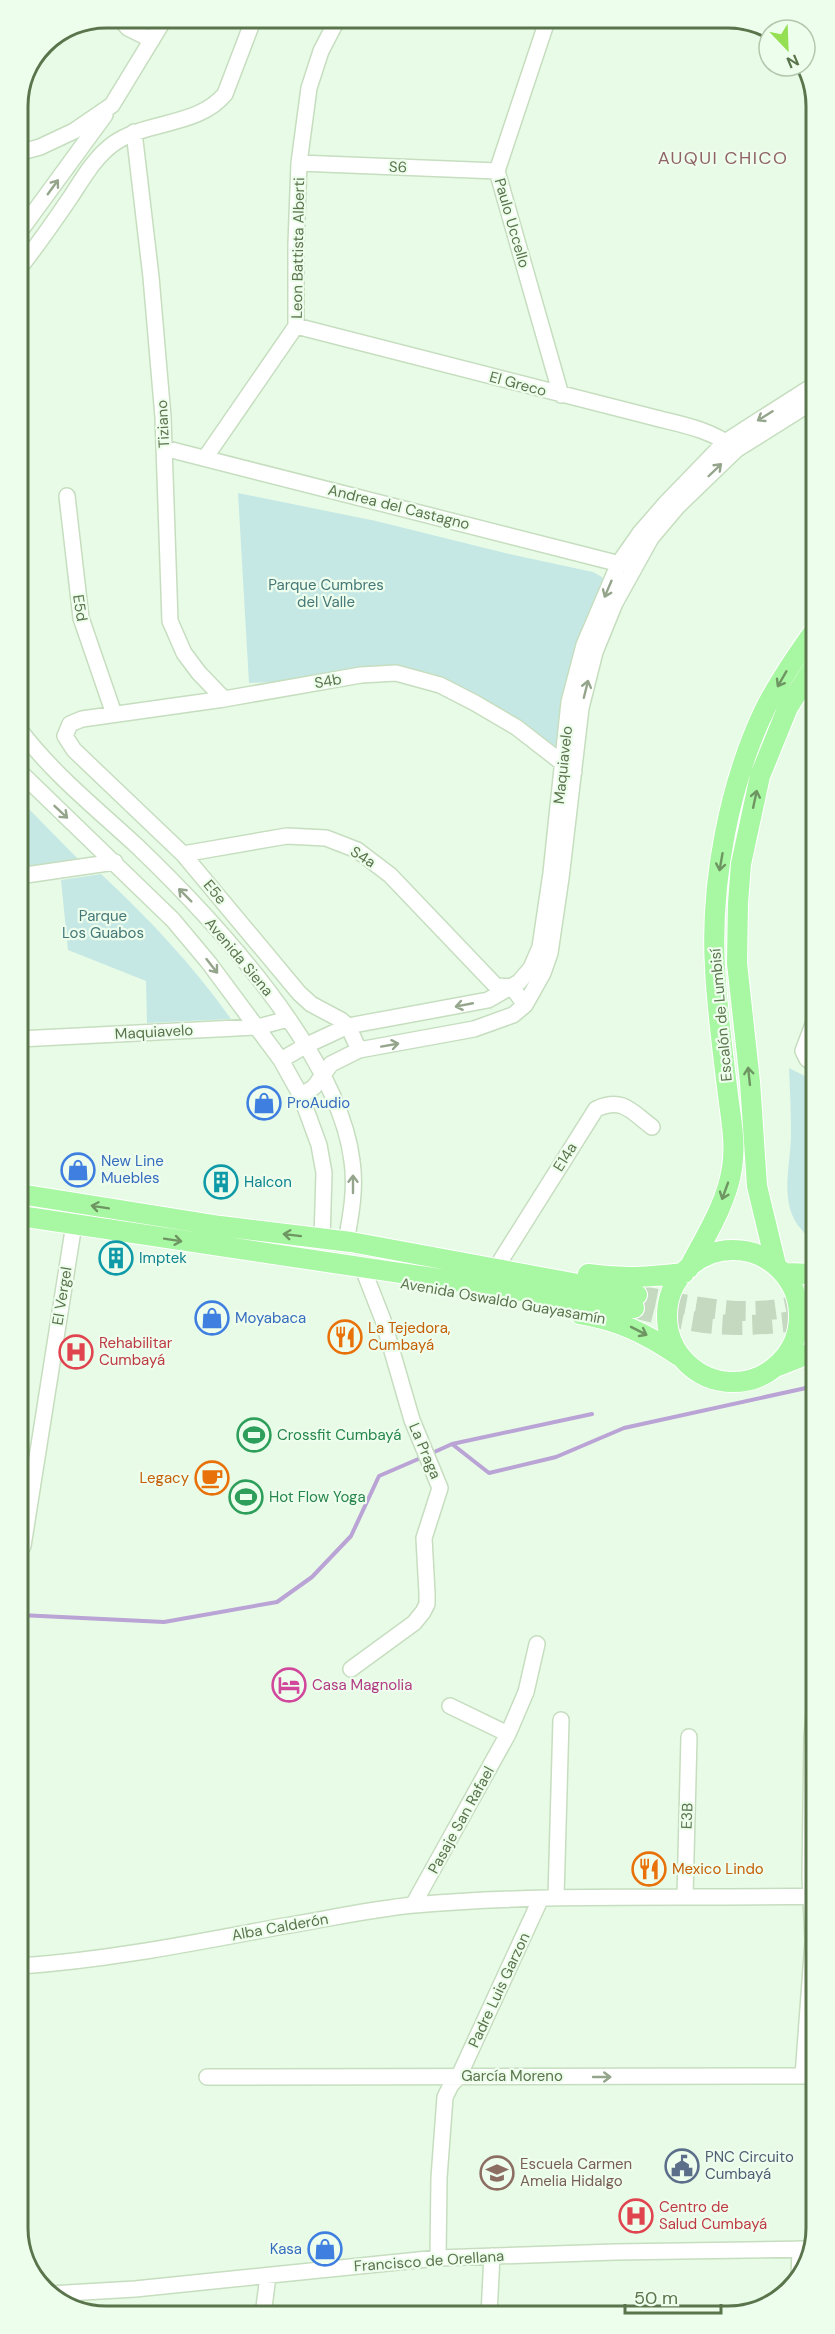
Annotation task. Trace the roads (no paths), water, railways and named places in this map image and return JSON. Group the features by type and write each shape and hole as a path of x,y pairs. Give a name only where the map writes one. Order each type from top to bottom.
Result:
{"main road":[{"name":"Escalón de Lumbisí","path":"686,1270 718,1209 728,1186 732,1166 733,1133 714,967 719,874 733,795 766,708 793,660 806,642"},
{"name":"Escalón de Lumbisí","path":"780,1269 757,1186 750,1082 737,963 738,903 741,864 760,776 788,707 806,679"},
{"name":"Avenida Oswaldo Guayasamín","path":"29,1195 220,1226 348,1242 387,1244 610,1277 651,1277 686,1270"},
{"name":"Avenida Oswaldo Guayasamín","path":"29,1217 316,1262 636,1302 348,1242"},
{"path":"773,1368 788,1353 797,1334 799,1312 795,1291 780,1269 760,1256 741,1251 722,1251 704,1257 686,1270 674,1288 668,1306 668,1325 673,1343 683,1359 695,1370 726,1381 742,1381 758,1377 773,1368 806,1355"},
{"name":"Avenida Oswaldo Guayasamín","path":"316,1262 422,1290 603,1317 632,1327 655,1339 683,1359"},
{"path":"780,1269 806,1273"}],"street":[{"path":"130,29 152,40"},
{"path":"29,219 112,105 158,29"},
{"path":"29,255 100,157 112,145 134,132 203,112 216,105 225,94 250,29"},
{"name":"Leon Battista Alberti","path":"205,458 296,326 299,164 309,88 321,51 332,29"},
{"name":"Paulo Uccello","path":"544,29 497,171 561,395"},
{"path":"29,150 74,131 112,105"},
{"name":"Tiziano","path":"134,132 151,277 164,448 170,621 184,653 199,673 224,699"},
{"name":"S6","path":"299,164 497,171"},
{"name":"El Greco","path":"296,326 652,417 699,430 731,446"},
{"name":"Maquiavelo","path":"500,990 531,968 540,948 581,708 595,652 615,603 626,565 731,446 806,391"},
{"name":"Maquiavelo","path":"731,446 806,404"},
{"name":"Andrea del Castagno","path":"164,448 626,565"},
{"name":"E5d","path":"67,496 81,618 114,714"},
{"name":"S4b","path":"65,736 70,724 114,714 224,699 361,675 396,673 440,685 475,703 516,728 569,768"},
{"name":"E5e","path":"65,736 84,761 183,854 299,993 311,1004 348,1026"},
{"name":"Avenida Siena","path":"29,741 45,761 191,901 261,982 288,1019 322,1075 338,1110 352,1160 353,1203 348,1242"},
{"name":"Maquiavelo","path":"301,1096 314,1087 331,1064 359,1050 474,1029 503,1019 525,1005 543,974 550,953 569,768"},
{"name":"Avenida Siena","path":"29,781 190,939 281,1060 301,1096 319,1145 324,1173 321,1239"},
{"name":"S4a","path":"183,854 287,836 326,838 357,850 390,875 500,990 525,1005"},
{"path":"29,875 114,862"},
{"path":"281,1060 348,1026 500,990"},
{"name":"S4a","path":"500,990 503,1019"},
{"name":"Maquiavelo","path":"29,1039 258,1027 288,1019"},
{"path":"348,1026 359,1050"},
{"name":"E14a","path":"501,1260 596,1109 609,1103 618,1104 652,1127"},
{"name":"El Vergel","path":"29,1508 74,1224"},
{"name":"La Praga","path":"351,1669 414,1623 427,1604 424,1538 440,1488 438,1478 418,1436 383,1320 365,1274"},
{"name":"Pasaje San Rafael","path":"412,1905 508,1734 526,1692 537,1644"},
{"path":"450,1706 508,1734"},
{"name":"Padre Luis Garzon","path":"438,2258 439,2178 445,2097 459,2076 548,1897 561,1720"},
{"name":"E3B","path":"684,1896 689,1737"},
{"name":"Alba Calderón","path":"29,1965 126,1955 412,1905 548,1897 806,1896"},
{"name":"García Moreno","path":"207,2077 806,2076"},
{"name":"Francisco de Orellana","path":"64,2293 268,2276 438,2258 803,2249"},
{"path":"489,2306 492,2256"},
{"path":"264,2305 268,2276"}],"waterway":[{"path":"452,1444 489,1473 556,1457 624,1428 806,1388"},
{"path":"430,1454 452,1444 592,1414"},
{"path":"29,1615 164,1622 277,1602 312,1577 351,1536 379,1476 423,1457"}],"tunnel":[{"path":"637,1295 707,1308 743,1311 792,1307 806,1303"},
{"path":"634,1308 690,1321 727,1325 806,1319"}],"place":[{"name":"ProAudio","path":"264,1103"},
{"name":"New Line Muebles","path":"78,1170"},
{"name":"Halcon","path":"221,1182"},
{"name":"Imptek","path":"116,1258"},
{"name":"Moyabaca","path":"212,1318"},
{"name":"La Tejedora, Cumbayá","path":"345,1337"},
{"name":"Rehabilitar Cumbayá","path":"76,1352"},
{"name":"Crossfit Cumbayá","path":"254,1435"},
{"name":"Legacy","path":"212,1478"},
{"name":"Hot Flow Yoga","path":"246,1497"},
{"name":"Casa Magnolia","path":"289,1685"},
{"name":"Mexico Lindo","path":"649,1869"},
{"name":"PNC Circuito Cumbayá","path":"682,2166"},
{"name":"Escuela Carmen Amelia Hidalgo","path":"497,2173"},
{"name":"Centro de Salud Cumbayá","path":"636,2216"},
{"name":"Kasa","path":"325,2249"}],"district":[{"name":"AUQUI CHICO","path":"723,158"}],"park label":[{"name":"Parque Cumbres del Valle","path":"326,594"},
{"name":"Parque Los Guabos","path":"103,924"}]}
